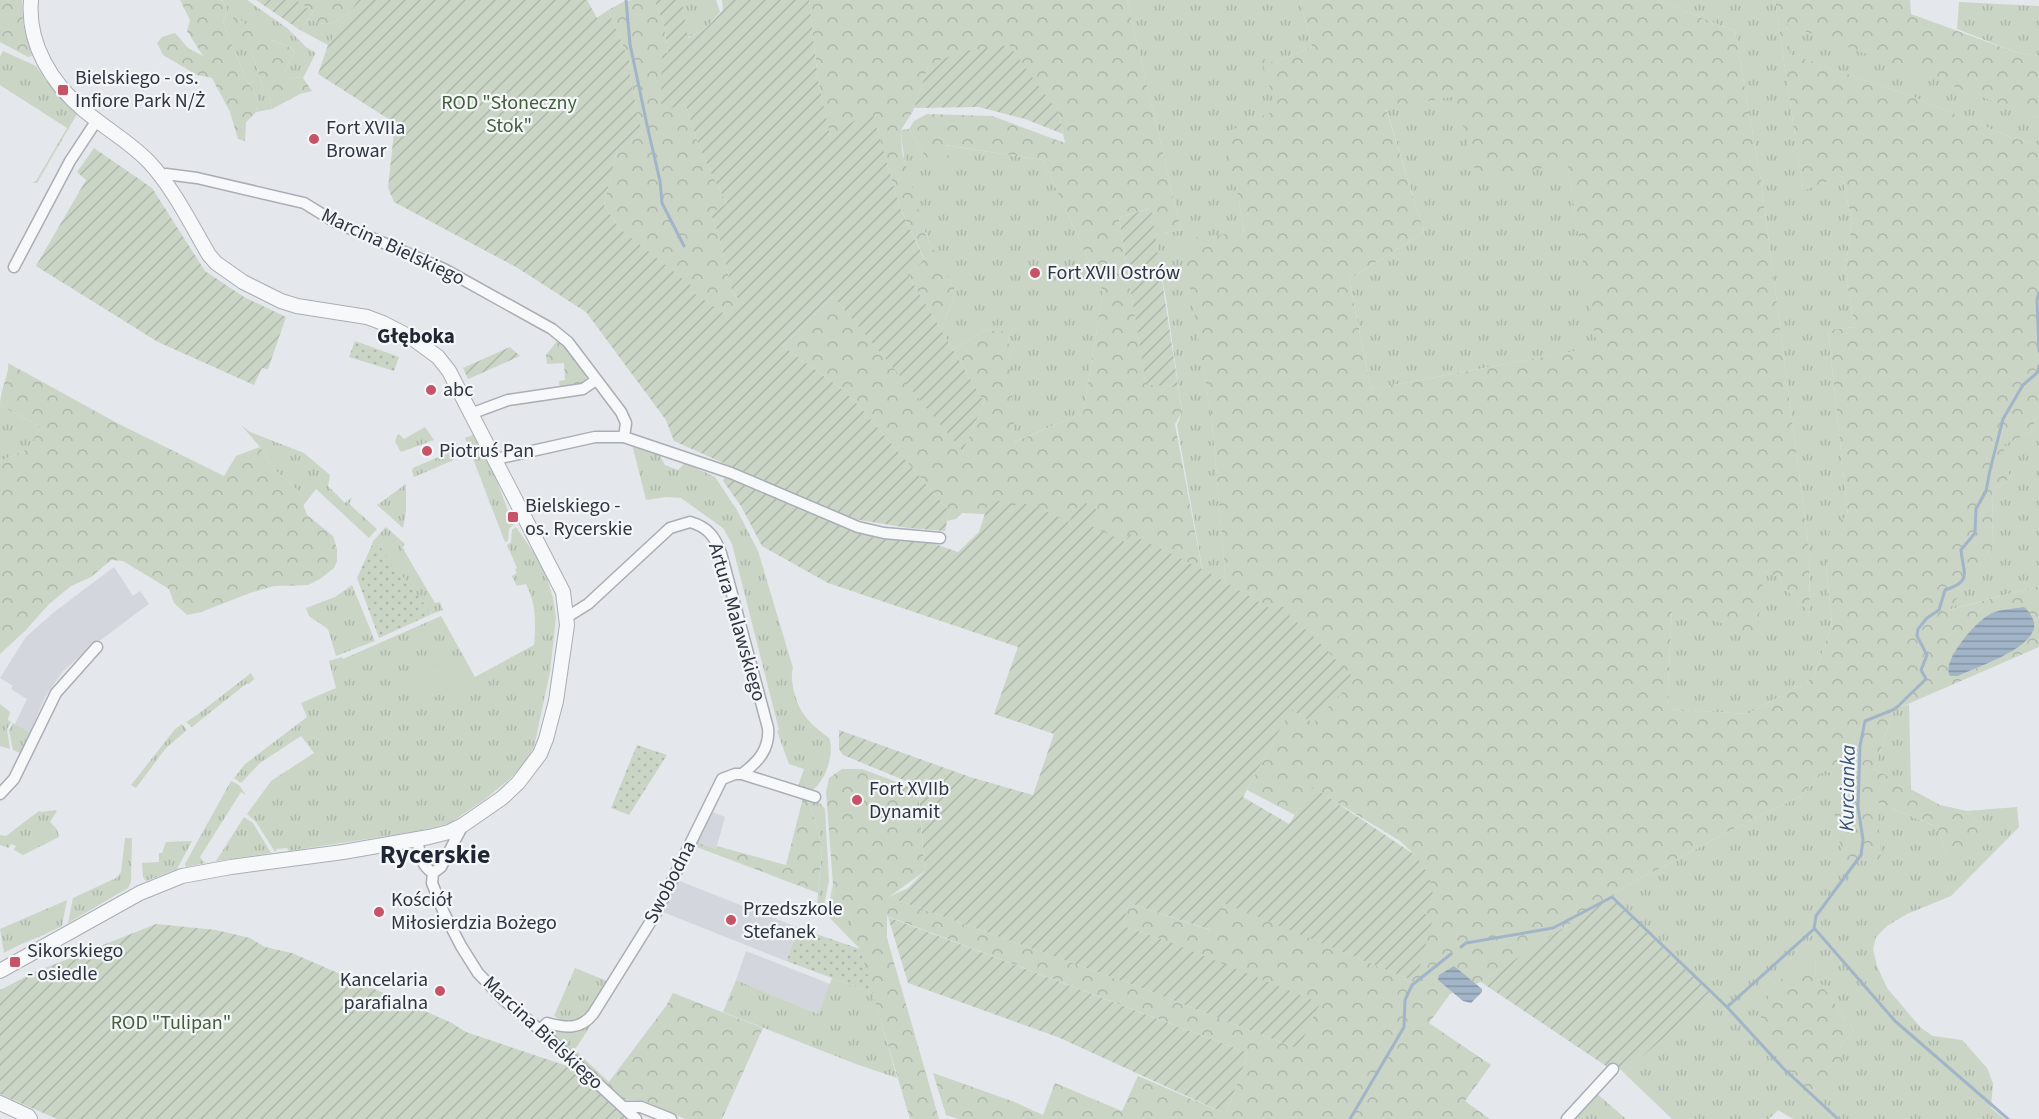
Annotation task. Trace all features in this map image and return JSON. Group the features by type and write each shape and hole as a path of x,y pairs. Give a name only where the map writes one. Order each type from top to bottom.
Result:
{"street":[{"path":"0,971 140,893 182,876 436,836 463,825 502,798 519,783 540,754 556,701 567,617 566,603 559,581 517,504 472,413 449,371 438,357 412,338 367,318 297,306 281,301 227,272 209,255 161,177 138,151 97,120 63,90 41,57 32,21 31,0"},
{"path":"14,267 70,161 97,120"},
{"name":"Marcina Bielskiego","path":"161,177 166,174 197,178 304,203 335,222 425,260 552,329 568,342 621,412 626,423 624,437"},
{"path":"472,413 508,400 584,389 596,380"},
{"path":"496,459 595,437 624,437 731,473 858,527 884,533 940,538"},
{"name":"Artura Malawskiego","path":"567,617 588,604 670,528 690,522 703,527 713,536 726,572 768,729 762,755 742,774"},
{"path":"0,794 14,779 56,693 97,647"},
{"path":"742,774 815,797"},
{"name":"Swobodna","path":"540,1030 547,1023 568,1028 577,1027 594,1014 656,913 718,784 728,776 742,774"},
{"path":"433,873 441,867 463,825"},
{"path":"436,836 449,852"},
{"name":"Marcina Bielskiego","path":"417,839 422,863 433,873 432,883 437,896 468,960 490,986 636,1119"},
{"path":"1567,1119 1613,1069"},
{"path":"0,1102 30,1119"},
{"path":"623,1107 641,1107 671,1119"}],"shaded area":[{"path":"114,567 133,596 140,591 149,604 87,650 63,671 45,697 30,732 15,724 27,699 11,689 13,686 0,678 26,637 53,613"},
{"path":"710,811 725,817 716,849 696,842"},
{"name":"Przedszkole Stefanek","path":"677,880 799,928 786,961 663,912"},
{"path":"746,951 830,984 818,1014 736,980"}],"green space":[{"path":"0,0 22,0 23,23 32,56 28,57 0,42"},
{"path":"180,0 222,0 227,9 223,22 246,79 258,99 256,112 246,122 245,141 238,139 230,112 212,78 197,75 163,55 157,43 162,37 175,33 188,48 203,56 187,31 190,20"},
{"path":"222,0 247,0 287,28 306,47 316,53 303,78 288,77 285,70 295,53 292,48 249,31 246,25 235,16 251,49 264,92 268,92 272,109 256,112 258,99 246,79 223,22 227,9"},
{"path":"256,0 296,0 313,12 300,30"},
{"path":"296,0 358,0 351,11 332,24 318,23 309,18 313,12"},
{"name":"ROD \"Słoneczny Stok\"","path":"358,0 587,0 597,18 608,10 629,60 631,82 642,133 617,150 604,205 619,228 692,286 688,289 726,315 738,299 732,291 711,214 727,203 703,155 686,104 663,110 661,101 662,53 668,53 664,24 654,0 682,0 688,38 704,30 723,10 722,0 809,0 818,80 830,135 872,111 900,208 925,261 907,273 984,402 962,453 833,296 783,346 844,391 860,407 949,511 945,531 847,518 674,441 666,420 586,312 516,267 394,202 388,188 395,123 318,74 328,45"},
{"path":"632,0 654,0 664,24 668,53 662,53 663,109 686,104 703,155 727,203 711,214 732,291 738,300 726,315 687,289 691,286 619,228 604,205 617,150 642,133 631,82 629,60 608,10"},
{"path":"682,0 716,0 720,12 704,30 687,38"},
{"path":"809,0 1127,0 1181,230 1153,235 1150,208 1119,218 1146,384 1178,386 1182,412 1175,424 1206,590 1055,518 962,513 956,519 947,521 949,511 860,407 844,391 783,346 833,296 962,449 962,453 984,402 953,350 985,330 1008,332 1015,442 1083,413 1103,292 1043,160 945,145 950,160 936,165 928,162 909,129 914,121 927,114 992,116 1065,143 1057,106 929,64 913,111 901,130 902,152 926,236 956,292 941,330 907,273 925,260 900,208 872,112 830,136 818,80"},
{"path":"1127,0 1300,0 1312,47 1274,63 1276,110 1239,200 1244,233 1183,239 1212,421 1227,597 1206,590 1177,425 1182,412 1166,298 1153,235 1181,230"},
{"path":"1300,0 1656,0 1735,31 1761,181 1809,550 1810,613 1783,586 1779,577 1764,572 1757,635 1672,607 1667,709 1748,714 1813,678 1832,625 1826,565 1829,533 1837,522 1848,516 1828,330 1855,327 1845,272 1852,221 1842,176 1803,191 1775,0 1910,0 1911,14 2015,52 2039,56 2039,118 1786,24 1790,54 1916,98 2010,137 2039,145 2039,414 2028,434 2003,445 2010,478 1992,492 1993,546 1949,610 2039,586 2039,647 1894,710 1874,769 1940,805 1967,811 1979,823 1978,837 1973,852 1961,858 1948,855 1937,827 1877,802 1881,859 1843,862 1833,804 1843,779 1825,770 1801,796 1750,820 1615,892 1608,899 1481,982 1450,994 1429,1023 1491,1065 1465,1101 1490,1119 958,1119 946,1115 933,1073 1012,1101 1043,1115 1055,1083 1122,1111 1138,1076 1226,1114 1248,1053 887,916 887,938 939,1119 910,1119 850,917 834,898 826,792 829,778 842,769 862,769 918,790 925,871 889,897 1147,990 1298,1049 1164,940 1123,926 1129,903 1210,930 1223,902 1409,979 1421,908 1415,855 1400,841 1313,788 1295,815 1247,790 1291,708 1355,679 1332,657 1227,597 1212,421 1182,239 1244,232 1239,200 1223,134 1276,110 1261,58 1274,63 1312,47","holes":["1455,96 1478,181 1567,163 1597,347 1371,389 1349,279 1424,232 1386,109"]},
{"path":"1656,0 1775,0 1803,190 1842,176 1852,221 1845,272 1855,327 1828,330 1848,516 1837,522 1826,565 1832,625 1813,678 1748,714 1667,709 1672,607 1764,572 1779,577 1783,586 1810,613 1809,550 1761,181 1735,31"},
{"path":"1959,2 2039,6 2039,56 2015,52 1957,29"},
{"path":"351,11 328,45 300,30 309,18 318,23 332,24"},
{"path":"235,16 246,25 249,31 252,28 268,33 271,40 292,48 295,53 285,70 288,77 303,78 312,91 300,94 272,109 268,92 264,92 251,49 245,47 233,18"},
{"path":"1786,23 2039,118 2039,145 2010,137 1916,98 1789,54"},
{"path":"1009,45 1051,103 1057,106 1063,134 1025,119 979,107 914,108 929,64 965,51"},
{"path":"3,51 36,66 45,80 77,114 37,183 32,183 36,181 67,128 0,85 0,57"},
{"path":"1455,96 1567,163 1598,347 1371,389 1349,279 1424,232 1386,108"},
{"path":"909,129 928,162 944,145 1043,160 1103,292 1083,413 1014,442 1008,333 985,330 953,350 941,330 956,292 929,241 913,196 906,169 901,130"},
{"path":"94,148 152,188 205,271 244,297 286,317 268,369 262,368 254,385 158,342 36,266 86,180 77,172"},
{"path":"1151,208 1178,386 1146,385 1119,218"},
{"path":"355,341 399,357 394,371 349,357"},
{"path":"557,341 561,341 586,372 586,379 582,385 560,390 559,381 565,380 564,363 547,364 546,355"},
{"path":"510,347 520,356 468,379 463,368"},
{"path":"8,363 117,423 224,476 236,456 260,447 273,468 298,491 307,515 333,536 337,549 337,561 334,568 308,585 274,586 187,615 174,603 169,589 123,561 111,560 91,577 71,586 48,605 0,654 0,461 28,449 40,427 0,405"},
{"path":"0,405 40,427 28,449 0,461"},
{"path":"2039,414 2039,586 1948,610 1993,546 1992,492 2010,478 2002,445 2028,434"},
{"path":"241,425 250,432 304,453 330,475 328,486 345,503 352,497 349,504 377,529 369,538 316,489 303,506 298,491 273,468 260,447"},
{"path":"425,427 434,440 401,452 395,442 397,435 399,434 404,439"},
{"path":"473,435 491,467 514,524 509,529 508,541 505,542 465,438"},
{"path":"632,444 659,454 665,465 678,470 685,463 715,477 737,510 758,551 793,668 793,684 798,704 811,723 829,738 831,745 828,768 821,782 811,791 798,786 804,769 789,764 777,731 779,730 732,544 723,528 681,498 666,497 646,500"},
{"path":"450,452 454,460 414,477 413,468"},
{"path":"725,476 868,533 935,544 958,552 979,532 990,498 1015,506 1017,501 1069,522 1081,500 1097,510 1091,526 1125,542 1130,534 1206,571 1273,610 1277,605 1292,610 1289,616 1308,631 1355,679 1313,723 1291,709 1243,797 1289,824 1313,787 1415,855 1429,875 1433,895 1421,908 1432,922 1419,969 1409,979 1224,903 1211,930 1129,903 1123,926 1164,940 1320,1003 1298,1049 1147,990 889,897 908,888 925,871 918,786 843,755 839,749 839,730 970,777 1033,795 1054,734 994,714 1018,647 828,583 762,546 741,506 723,481"},
{"path":"406,484 406,511 403,528 377,505"},
{"path":"386,527 405,544 402,547 435,603 440,602 443,610 432,614 379,547 371,547 373,541"},
{"path":"516,527 546,575 556,618 550,672 534,747 526,761 511,778 450,823 419,831 289,851 287,848 277,849 275,852 256,822 247,814 271,781 314,753 301,736 260,763 241,783 234,778 245,764 307,717 301,703 336,688 329,661 342,657 343,659 441,616 475,677 534,645 535,621 532,598 526,584 517,586 512,576 517,573 515,570 517,568 507,545 511,542 512,530"},
{"path":"379,546 432,614 379,638 357,578 371,547"},
{"path":"352,585 375,641 336,656 328,629 309,616 306,608 335,597"},
{"path":"460,657 469,684 423,701 413,674"},
{"path":"251,673 254,679 249,684 246,684 192,727 186,722 197,715"},
{"path":"0,704 10,712 8,720 11,722 7,729 10,749 0,746"},
{"path":"1909,704 1911,790 1874,769 1894,710"},
{"path":"13,723 30,732 20,753 13,750 9,731"},
{"path":"182,724 187,730 166,748 136,788 131,785 175,729"},
{"path":"637,745 667,755 629,815 611,808"},
{"path":"1825,770 1844,779 1833,804 1877,802 1937,827 1948,855 1979,823 1967,811 2017,807 2019,827 1951,896 1907,914 1887,926 1876,937 1873,949 1877,966 1887,988 1921,1028 1933,1036 1962,1040 1987,1068 1993,1083 1991,1108 2005,1119 1793,1119 1778,1110 1769,1119 1672,1119 1624,1073 1712,995 1608,899 1615,892 1750,820 1801,796","holes":["1815,959 1816,977 1854,1030 1838,1049 1773,984"]},
{"path":"231,781 239,785 246,795 241,792 200,857 205,863 186,867 185,864"},
{"path":"803,798 807,799 819,833 822,851 818,893 694,846 696,842 716,849 717,846 786,865"},
{"path":"807,799 819,802 825,809 829,881 823,910 817,905 822,851 819,833"},
{"path":"39,811 57,811 50,822 57,829 59,837 23,855 14,850 16,846 11,844 9,848 0,845 0,835 6,836"},
{"path":"244,817 253,823 271,853 216,861"},
{"path":"125,838 132,838 131,882 128,888 68,923 73,898 116,878 121,872"},
{"path":"192,841 177,869 146,881 143,877 142,863 159,862 159,853 162,853 166,842"},
{"path":"833,884 834,898 850,917 860,949 827,915"},
{"path":"1610,897 1712,995 1624,1073 1614,1063 1609,1068 1481,982"},
{"path":"67,900 62,926 4,953 0,929"},
{"path":"888,917 1248,1053 1226,1114 1060,1038 908,983"},
{"name":"ROD \"Tulipan\"","path":"156,924 216,930 250,938 265,947 292,953 452,1023 466,1032 573,1068 629,1119 57,1119 0,1094 0,990 35,972"},
{"path":"799,928 860,949 873,993 786,961"},
{"path":"1815,958 1816,977 1854,1030 1838,1049 1845,1063 1833,1079 1807,1093 1769,1042 1761,1017 1773,984"},
{"path":"575,968 607,981 586,1015 574,1023 566,1023 554,1016"},
{"path":"832,978 873,993 897,1078 723,1012 736,980 818,1014"},
{"path":"673,993 763,1028 722,1119 685,1119 644,1101 621,1099 572,1054 575,1050 609,1082 666,1006"},
{"path":"595,1019 572,1054 551,1033 553,1029 575,1030"},
{"path":"1595,1092 1626,1119 1571,1119"}],"water":[{"path":"2024,607 2034,622 2033,631 2027,640 1991,662 1958,676 1950,676 1948,670 1954,653 1981,620 1995,612"},
{"path":"1454,966 1482,989 1482,992 1471,1003 1463,1001 1438,980 1439,975"}],"waterway":[{"path":"626,0 630,44 660,181 662,203 684,246"},
{"name":"Kurcianka","path":"2039,293 2037,300 2039,351"},
{"name":"Kurcianka","path":"1838,1119 1783,1068 1727,1007 1814,929 1816,916 1861,855 1863,840 1858,807 1860,746 1865,721 1895,709 1926,679 1921,670 1927,655 1917,636 1918,629 1927,618 1939,610 1945,590 1954,587 1963,579 1961,550 1975,533 1976,509 1986,491 2003,419 2023,385 2038,372 2039,366"},
{"path":"1461,947 1466,943 1553,928 1612,897 1727,1007"},
{"path":"1815,929 1895,1021 2008,1119"},
{"path":"1350,1119 1404,1027 1405,1000 1412,985 1451,954"}],"place":[{"name":"Bielskiego - os. Infiore Park N/Ż","path":"63,90"},
{"name":"Fort XVIIa Browar","path":"314,139"},
{"name":"Fort XVII Ostrów","path":"1035,273"},
{"name":"abc","path":"431,390"},
{"name":"Piotruś Pan","path":"427,451"},
{"name":"Bielskiego - os. Rycerskie","path":"513,517"},
{"name":"Fort XVIIb Dynamit","path":"857,800"},
{"name":"Kościół Miłosierdzia Bożego","path":"379,912"},
{"name":"Przedszkole Stefanek","path":"731,920"},
{"name":"Sikorskiego - osiedle","path":"15,962"},
{"name":"Kancelaria parafialna","path":"440,991"}],"district":[{"name":"Głęboka","path":"416,336"},
{"name":"Rycerskie","path":"435,854"}]}
